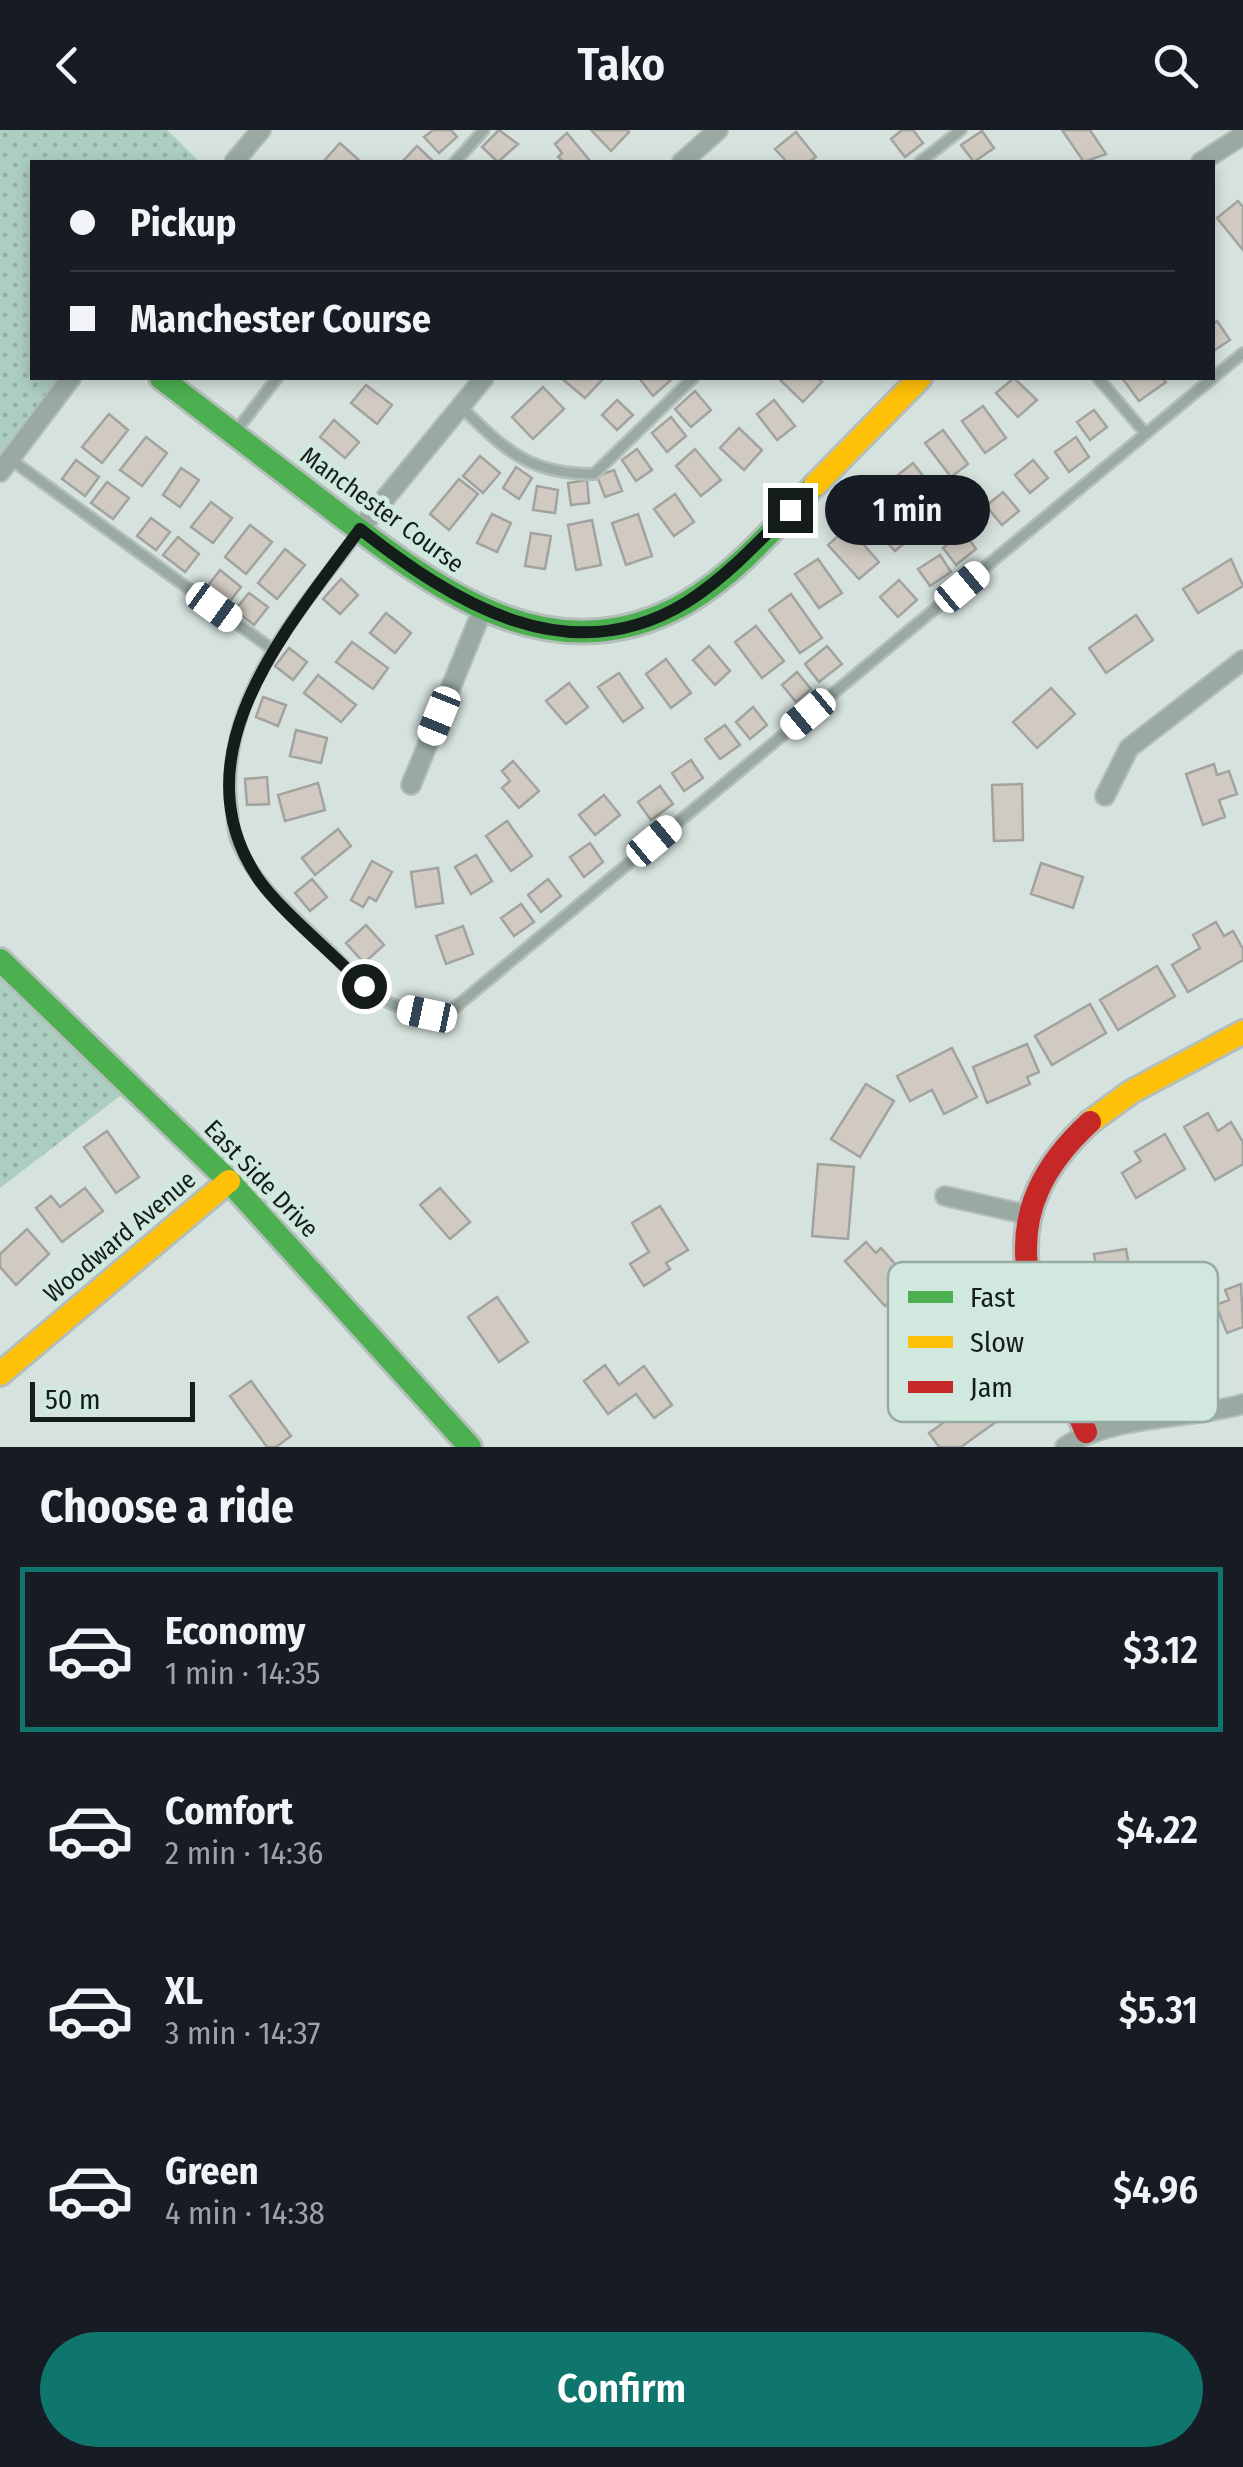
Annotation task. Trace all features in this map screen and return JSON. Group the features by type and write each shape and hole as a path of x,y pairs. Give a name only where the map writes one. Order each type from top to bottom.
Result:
{"street":[{"path":"236,160 261,130"},
{"path":"684,160 718,130"},
{"path":"1204,160 1243,135"},
{"path":"5,466 70,380"},
{"name":"Manchester Course","path":"163,380 430,584 482,612 549,630 620,628 686,603 740,561 918,380"},
{"path":"360,529 482,380"},
{"path":"411,785 482,612"},
{"path":"1105,796 1129,748 1243,660"},
{"name":"East Side Drive","path":"0,960 229,1181 470,1447"},
{"path":"1025,1262 1024,1214 1056,1151 1118,1098 1243,1032"},
{"name":"Woodward Avenue","path":"0,1374 229,1181"},
{"path":"945,1196 1024,1214"},
{"path":"1218,1410 1243,1404"},
{"path":"1082,1422 1086,1432"},
{"path":"1065,1447 1086,1432 1155,1422"}],"lane":[{"path":"456,160 484,130"},
{"path":"923,160 961,130"},
{"path":"1215,376 1243,353"},
{"path":"232,436 275,380"},
{"path":"460,406 516,460 561,474 594,474 690,380"},
{"path":"1100,380 1146,434"},
{"path":"360,529 272,649 234,735 230,790 235,838 259,880 390,1007 427,1014 452,1010 1211,380"},
{"path":"5,466 272,649"}],"green space":[{"path":"0,130 167,130 198,160 30,160 30,380 62,380 0,463"},
{"path":"0,970 124,1093 0,1188"}],"building":[{"path":"433,130 451,130 457,137 439,153 424,137"},
{"path":"499,130 518,144 500,160 482,147"},
{"path":"591,130 627,130 629,132 611,151"},
{"path":"902,130 913,130 923,143 905,157 891,139"},
{"path":"1062,130 1090,130 1106,154 1083,160"},
{"path":"982,131 994,148 972,160 961,145"},
{"path":"796,132 816,157 785,160 775,149"},
{"path":"567,133 589,160 562,160 558,157 562,153 555,144"},
{"path":"340,143 359,160 325,160"},
{"path":"417,146 432,160 404,160"},
{"path":"1238,201 1243,207 1243,250 1217,218"},
{"path":"1215,323 1230,340 1215,350"},
{"path":"563,380 602,380 585,398"},
{"path":"641,380 671,380 653,396"},
{"path":"780,380 822,382 803,402"},
{"path":"1016,380 1037,400 1018,417 996,393"},
{"path":"1123,380 1166,382 1139,401"},
{"path":"366,385 392,405 377,424 351,403"},
{"path":"543,387 564,409 533,439 512,417"},
{"path":"695,391 711,410 691,427 675,409"},
{"path":"617,400 633,415 617,430 602,415"},
{"path":"774,400 795,426 777,440 757,414"},
{"path":"983,406 1006,438 985,453 962,421"},
{"path":"1094,410 1107,427 1090,440 1077,422"},
{"path":"109,414 128,430 102,463 82,447"},
{"path":"671,417 686,436 667,452 652,433"},
{"path":"334,420 359,442 345,458 320,437"},
{"path":"739,428 762,450 744,470 720,448"},
{"path":"943,430 968,464 951,477 925,443"},
{"path":"146,437 167,453 142,486 120,470"},
{"path":"1076,437 1089,457 1069,472 1055,452"},
{"path":"637,449 652,470 636,481 622,460"},
{"path":"695,449 721,480 701,496 676,466"},
{"path":"480,456 500,473 483,493 463,476"},
{"path":"76,460 99,477 85,496 62,479"},
{"path":"1033,460 1048,478 1030,493 1015,475"},
{"path":"913,463 939,496 919,512 893,479"},
{"path":"516,467 532,478 519,499 503,488"},
{"path":"181,468 199,480 180,507 163,495"},
{"path":"614,470 622,491 605,497 597,476"},
{"path":"459,479 478,494 449,530 430,514"},
{"path":"587,480 589,503 571,505 568,483"},
{"path":"107,482 129,498 113,519 91,503"},
{"path":"537,486 558,490 555,513 533,510"},
{"path":"1003,492 1019,511 1002,525 986,506"},
{"path":"675,494 694,522 674,536 654,509"},
{"path":"211,502 232,518 213,543 191,527"},
{"path":"886,503 914,535 895,551 867,520"},
{"path":"492,514 511,523 497,552 477,543"},
{"path":"638,514 652,556 626,565 612,523"},
{"path":"151,518 170,532 156,550 137,536"},
{"path":"592,520 601,565 576,570 568,525"},
{"path":"250,525 272,542 246,574 225,557"},
{"path":"848,527 879,562 859,579 828,545"},
{"path":"964,532 976,549 956,565 943,548"},
{"path":"531,533 551,536 545,569 525,566"},
{"path":"178,537 199,554 185,572 163,555"},
{"path":"285,549 305,565 277,599 258,583"},
{"path":"940,555 951,572 930,586 918,569"},
{"path":"818,559 842,593 819,608 795,574"},
{"path":"1231,559 1243,586 1198,613 1183,589"},
{"path":"220,570 241,587 227,605 206,588"},
{"path":"341,579 358,595 340,614 323,599"},
{"path":"899,580 917,600 898,617 880,597"},
{"path":"249,593 268,607 254,625 235,610"},
{"path":"791,594 822,638 800,653 769,610"},
{"path":"386,613 411,633 395,653 370,633"},
{"path":"1136,615 1153,640 1106,673 1089,648"},
{"path":"756,626 784,661 762,678 735,642"},
{"path":"352,642 388,668 373,689 336,662"},
{"path":"709,646 730,671 715,685 693,660"},
{"path":"827,646 842,664 819,682 805,664"},
{"path":"289,648 307,662 293,680 275,666"},
{"path":"666,659 691,693 671,708 646,674"},
{"path":"797,672 811,689 796,702 782,685"},
{"path":"619,673 643,708 623,722 598,687"},
{"path":"318,675 356,705 341,722 304,693"},
{"path":"569,683 588,707 566,724 546,701"},
{"path":"1051,688 1075,714 1037,748 1013,722"},
{"path":"263,697 286,705 278,726 256,717"},
{"path":"753,707 767,725 750,739 736,722"},
{"path":"725,725 740,745 720,759 705,739"},
{"path":"296,730 327,738 321,763 290,756"},
{"path":"691,760 703,778 684,791 672,773"},
{"path":"513,761 539,791 519,808 502,788 510,781 502,771"},
{"path":"1214,764 1217,775 1229,771 1237,794 1219,800 1225,817 1203,825 1186,774"},
{"path":"267,777 269,804 247,805 245,779"},
{"path":"318,783 325,810 285,821 278,795"},
{"path":"1022,784 1023,840 994,841 992,785"},
{"path":"660,786 673,804 651,820 638,802"},
{"path":"604,795 620,815 595,835 579,815"},
{"path":"507,821 532,856 511,871 486,836"},
{"path":"338,829 351,846 315,875 302,858"},
{"path":"590,843 603,862 584,877 570,857"},
{"path":"476,855 492,881 471,894 455,867"},
{"path":"372,861 392,872 376,901 369,897 363,907 351,900"},
{"path":"1041,863 1083,877 1073,908 1031,894"},
{"path":"438,868 443,903 416,907 411,872"},
{"path":"312,879 327,897 310,911 295,893"},
{"path":"548,879 561,896 541,912 528,895"},
{"path":"521,904 534,922 514,936 501,918"},
{"path":"1216,922 1224,936 1233,931 1243,949 1243,960 1188,992 1172,965 1200,948 1193,935"},
{"path":"366,925 384,945 364,963 346,943"},
{"path":"463,926 473,954 446,964 436,936"},
{"path":"1157,966 1175,996 1118,1030 1100,1000"},
{"path":"1090,1004 1106,1033 1052,1065 1035,1036"},
{"path":"1027,1044 1039,1072 1027,1077 1030,1084 987,1103 973,1067"},
{"path":"952,1048 977,1097 944,1114 932,1090 910,1101 897,1076"},
{"path":"866,1084 894,1101 860,1157 831,1139"},
{"path":"1208,1113 1218,1131 1231,1122 1243,1142 1243,1164 1215,1180 1184,1127"},
{"path":"107,1131 139,1177 116,1193 84,1147"},
{"path":"1165,1134 1185,1169 1136,1198 1122,1173 1141,1161 1135,1152"},
{"path":"818,1164 854,1167 848,1239 812,1236"},
{"path":"85,1188 103,1211 62,1242 36,1208 51,1196 60,1207"},
{"path":"440,1188 470,1222 450,1239 420,1205"},
{"path":"660,1206 688,1250 666,1263 670,1269 644,1286 630,1264 649,1252 632,1223"},
{"path":"27,1229 49,1254 16,1285 0,1267 0,1254"},
{"path":"866,1242 876,1253 881,1248 893,1262 888,1262 888,1303 885,1306 845,1261"},
{"path":"1126,1249 1128,1262 1095,1262 1094,1254"},
{"path":"1241,1284 1243,1327 1227,1333 1218,1310 1218,1304 1229,1300 1225,1290"},
{"path":"497,1297 528,1342 499,1362 468,1317"},
{"path":"605,1365 619,1385 644,1366 672,1405 654,1418 636,1394 608,1414 584,1381"},
{"path":"251,1381 291,1436 276,1447 267,1447 230,1396"},
{"path":"944,1422 996,1422 961,1447 939,1447 929,1433"}],"traffic: fast":[{"path":"164,380 406,564 493,613 539,627 586,632 635,624 686,603 739,564 815,485"},
{"path":"0,960 229,1181 470,1447"}],"traffic: slow":[{"path":"815,485 918,380"},
{"path":"1090,1122 1131,1092 1243,1032"},
{"path":"0,1374 229,1181"}],"traffic: jam":[{"path":"1028,1262 1027,1234 1035,1197 1056,1160 1090,1122"},
{"path":"1082,1422 1086,1432"}],"route":[{"path":"364,986 259,880 235,838 230,790 234,735 272,649 360,529 430,584 482,612 549,630 620,628 686,603 740,561 790,510"}]}
